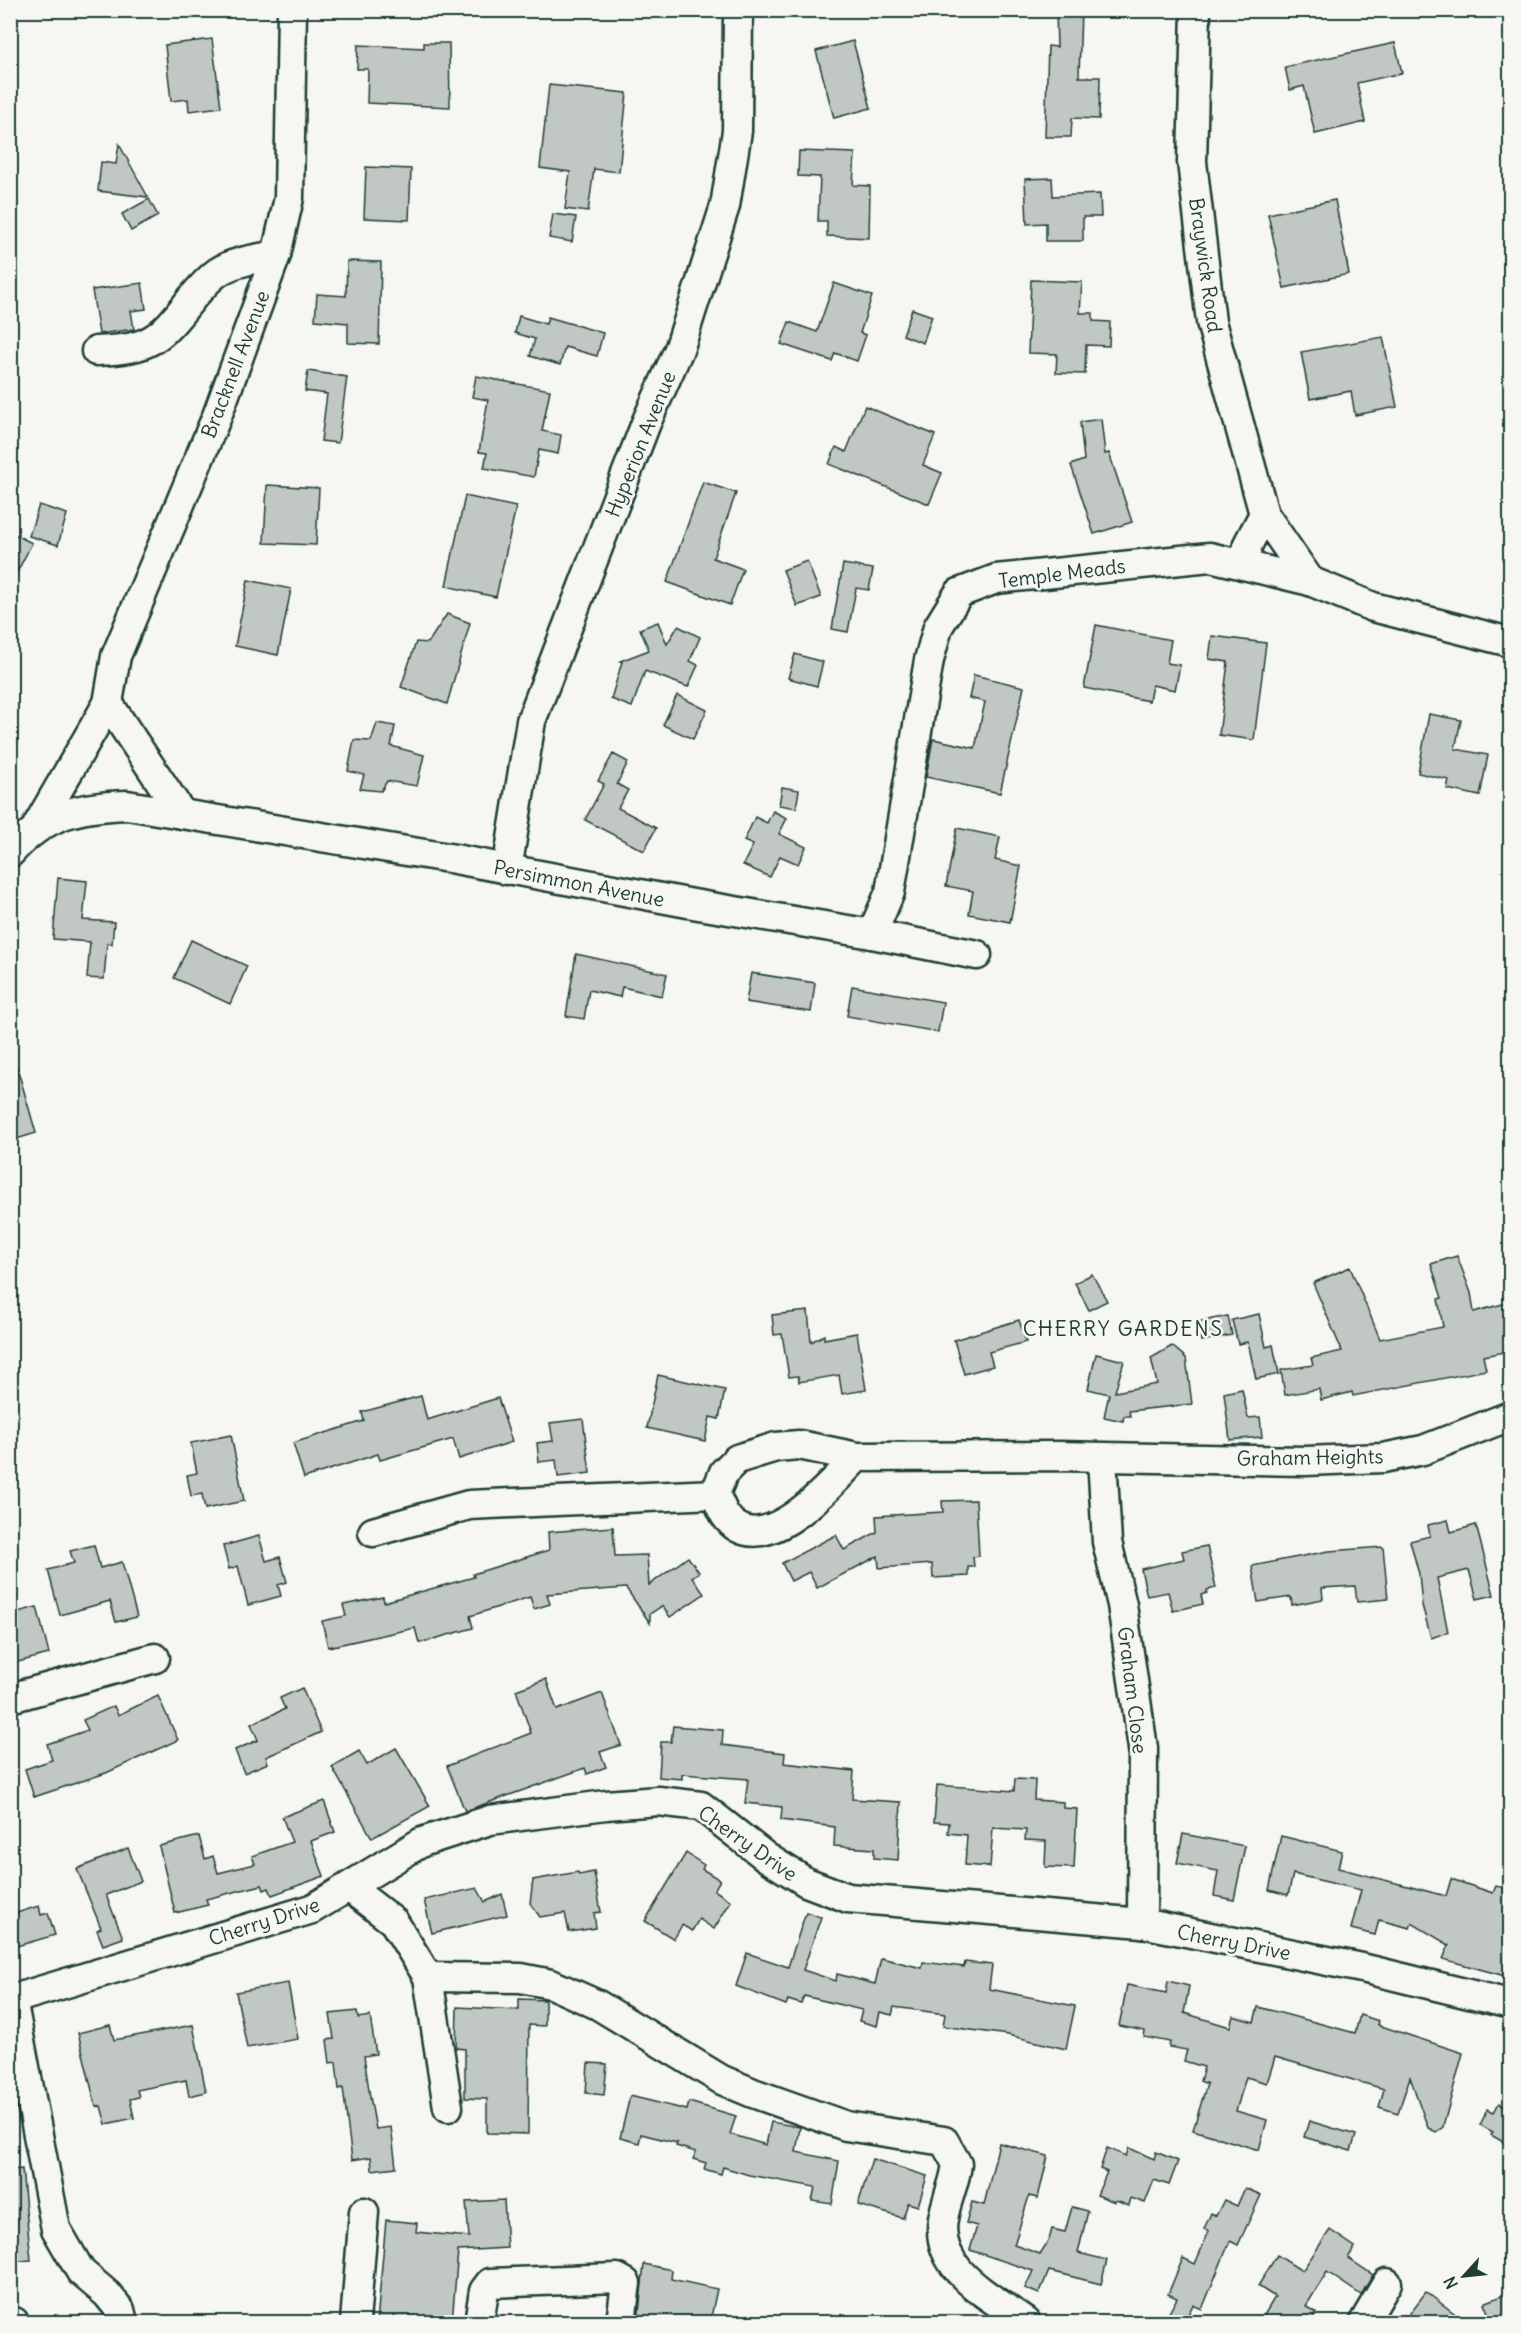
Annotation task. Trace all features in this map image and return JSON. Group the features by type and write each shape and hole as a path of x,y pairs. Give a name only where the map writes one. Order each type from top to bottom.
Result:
{"street":[{"name":"Bracknell Avenue","path":"38,826 108,703 116,656 217,416 276,255 289,198 292,10"},
{"name":"Hyperion Avenue","path":"507,870 531,721 646,423 680,347 725,206 737,131 738,10"},
{"name":"Braywick Road","path":"1196,10 1192,162 1211,321 1264,514 1310,581"},
{"path":"96,351 124,350 149,344 171,324 206,281 219,271 276,255"},
{"path":"1244,565 1248,544 1264,514"},
{"name":"Temple Meads","path":"872,934 890,892 929,660 938,627 959,593 996,579 1055,571 1210,557 1310,581 1373,607 1510,642"},
{"path":"108,703 182,814"},
{"name":"Persimmon Avenue","path":"38,826 67,813 98,806 127,805 455,859 872,934 977,956"},
{"path":"10,854 38,826"},
{"name":"Graham Heights","path":"715,1494 723,1472 737,1459 755,1452 799,1445 856,1457 1057,1456 1305,1461 1383,1458 1423,1450 1510,1416"},
{"path":"373,1532 469,1505 715,1494 726,1516 741,1528 761,1531 807,1509 856,1457"},
{"name":"Graham Close","path":"1102,1458 1107,1542 1122,1605 1143,1748 1142,1923"},
{"path":"10,1698 155,1658"},
{"name":"Cherry Drive","path":"11,2000 312,1909 350,1888 422,1842 490,1820 606,1805 658,1801 701,1806 766,1857 806,1882 848,1898 1142,1923 1362,1968 1510,2004"},
{"path":"350,1888 394,1922 428,1977 448,2107"},
{"path":"428,1977 521,1978 551,1984 598,2005 722,2080 753,2094 846,2126 944,2141 957,2164 942,2220 942,2235 949,2258 966,2279 1026,2322"},
{"path":"11,2000 56,2229 81,2272 107,2294 120,2310 123,2322"},
{"path":"355,2322 364,2212"},
{"path":"479,2322 484,2291 490,2283 617,2278 626,2283 621,2322"},
{"path":"1364,2322 1388,2283"}],"building":[{"path":"1056,10 1081,10 1079,77 1100,77 1099,119 1072,118 1071,137 1045,137 1048,46 1057,47"},
{"path":"212,39 221,107 189,111 188,99 171,101 165,45"},
{"path":"853,41 871,108 834,118 816,51"},
{"path":"424,43 449,43 450,107 367,103 368,69 357,69 358,45 424,48"},
{"path":"1395,43 1402,73 1357,83 1365,122 1315,134 1304,86 1290,90 1285,67"},
{"path":"549,85 627,93 619,172 594,169 588,212 565,209 570,172 540,168"},
{"path":"119,144 148,197 98,191 101,162 116,164"},
{"path":"799,151 855,153 853,185 870,186 869,238 827,236 827,221 818,221 820,177 798,176"},
{"path":"366,167 411,169 409,220 364,218"},
{"path":"1052,178 1053,196 1100,194 1101,217 1083,217 1083,241 1046,241 1046,223 1027,224 1025,179"},
{"path":"149,199 158,216 131,231 122,214"},
{"path":"1335,200 1349,274 1284,288 1268,214"},
{"path":"553,214 576,217 572,242 549,238"},
{"path":"347,261 381,262 379,344 348,343 348,323 315,320 317,294 346,296"},
{"path":"1031,280 1082,282 1080,313 1093,313 1093,321 1110,322 1109,346 1086,345 1085,374 1056,373 1057,354 1028,353"},
{"path":"142,283 146,309 131,311 134,329 99,334 92,290"},
{"path":"834,283 872,296 860,333 866,335 857,361 835,353 832,361 781,344 789,322 817,332"},
{"path":"912,309 932,316 923,343 903,335"},
{"path":"519,316 546,324 548,317 603,333 597,356 565,347 560,365 530,356 535,339 515,333"},
{"path":"1383,337 1397,407 1355,415 1351,391 1310,399 1301,352"},
{"path":"308,371 347,377 338,443 321,441 327,394 305,391"},
{"path":"476,376 550,390 542,431 561,435 558,454 539,450 534,477 484,468 487,453 479,452 488,400 472,397"},
{"path":"865,406 935,435 923,465 942,473 929,504 829,464 836,447 846,452"},
{"path":"1101,419 1105,454 1109,453 1132,522 1094,534 1071,465 1084,460 1080,422"},
{"path":"703,482 736,493 713,558 743,569 730,605 667,582"},
{"path":"267,485 319,488 316,545 264,543"},
{"path":"465,496 516,507 496,597 446,586"},
{"path":"39,505 67,514 58,545 29,536"},
{"path":"10,532 32,543 10,586"},
{"path":"807,561 821,597 797,606 783,570"},
{"path":"843,564 873,569 869,590 856,588 848,632 832,629"},
{"path":"248,580 291,589 278,655 235,646"},
{"path":"447,614 470,623 447,704 401,687 416,642 428,643"},
{"path":"658,622 667,644 678,626 700,637 690,661 698,665 688,687 645,671 632,707 611,699 622,662 620,661 649,650 640,629"},
{"path":"1096,625 1171,640 1167,663 1180,665 1175,690 1152,685 1149,701 1084,688"},
{"path":"1212,636 1266,643 1254,740 1219,735 1228,662 1209,659"},
{"path":"795,654 823,662 817,686 788,678"},
{"path":"974,675 1024,687 1000,793 926,777 933,739 975,748 985,702 969,698"},
{"path":"677,695 707,710 693,739 663,725"},
{"path":"1429,714 1461,720 1455,749 1488,755 1480,796 1447,789 1449,780 1418,773"},
{"path":"377,723 395,726 391,746 424,755 417,786 387,781 381,791 360,789 364,775 348,771 354,740 371,741"},
{"path":"613,754 628,762 617,784 628,790 618,808 656,828 644,851 585,820 604,784 598,781"},
{"path":"782,787 799,790 796,808 779,805"},
{"path":"773,811 787,818 779,834 806,847 798,864 780,856 770,877 743,865 753,845 744,841 755,817 767,823"},
{"path":"957,828 1000,837 995,860 1021,866 1010,922 969,914 973,891 946,886"},
{"path":"58,878 87,881 83,920 114,922 112,944 107,943 104,979 87,978 90,942 53,939"},
{"path":"191,940 247,966 230,1004 174,978"},
{"path":"576,954 667,974 662,996 622,987 620,997 589,990 584,1019 566,1016"},
{"path":"751,973 815,983 811,1012 746,1002"},
{"path":"852,986 943,1002 938,1032 847,1016"},
{"path":"15,1060 36,1133 10,1141 10,1061"},
{"path":"1457,1256 1471,1293 1474,1312 1510,1302 1510,1351 1483,1356 1486,1370 1353,1396 1352,1392 1321,1400 1319,1389 1285,1395 1281,1370 1313,1365 1311,1358 1342,1351 1313,1283 1350,1267 1380,1339 1443,1327 1438,1299 1442,1298 1431,1264"},
{"path":"1092,1274 1107,1301 1089,1310 1075,1283"},
{"path":"808,1311 811,1342 824,1335 824,1339 857,1333 866,1390 842,1394 839,1375 799,1382 798,1376 789,1377 782,1334 774,1335 772,1315"},
{"path":"1259,1314 1266,1347 1273,1345 1279,1374 1256,1379 1248,1342 1238,1344 1232,1320"},
{"path":"1228,1316 1232,1335 1201,1341 1197,1322"},
{"path":"1019,1320 1026,1342 989,1352 993,1366 964,1374 954,1340"},
{"path":"1172,1346 1186,1358 1192,1404 1129,1411 1130,1416 1124,1416 1123,1421 1104,1417 1109,1394 1088,1389 1096,1354 1124,1361 1115,1392 1157,1384 1151,1358"},
{"path":"658,1375 725,1390 719,1419 710,1417 705,1441 647,1428"},
{"path":"1242,1389 1248,1418 1260,1417 1262,1437 1230,1440 1224,1393"},
{"path":"421,1396 427,1420 498,1398 512,1442 459,1459 453,1439 380,1460 378,1454 304,1478 293,1443 364,1421 362,1412"},
{"path":"583,1419 590,1473 558,1477 556,1460 539,1462 537,1443 553,1441 550,1423"},
{"path":"231,1435 244,1501 205,1509 202,1494 191,1496 187,1475 197,1473 191,1443"},
{"path":"976,1500 979,1556 973,1557 974,1567 968,1567 968,1576 933,1578 932,1564 879,1568 878,1556 817,1588 809,1572 791,1581 782,1563 836,1535 844,1550 877,1532 876,1516 943,1512 942,1501"},
{"path":"1448,1520 1451,1532 1476,1525 1494,1595 1477,1599 1469,1570 1437,1578 1448,1632 1431,1638 1422,1605 1419,1574 1410,1541 1430,1536 1428,1525"},
{"path":"613,1527 615,1556 647,1555 649,1585 688,1557 699,1572 692,1577 704,1594 670,1617 662,1606 650,1614 650,1623 626,1588 547,1594 550,1604 534,1609 530,1597 470,1616 473,1628 419,1643 415,1628 328,1647 322,1621 346,1616 343,1605 383,1597 384,1602 474,1577 473,1574 549,1550 548,1532"},
{"path":"259,1536 266,1561 280,1557 287,1582 278,1585 281,1596 248,1605 238,1566 229,1569 223,1546"},
{"path":"94,1545 100,1568 122,1562 137,1617 116,1622 110,1601 60,1615 48,1570 74,1563 70,1551"},
{"path":"1207,1546 1216,1588 1207,1590 1207,1593 1201,1595 1203,1604 1173,1611 1168,1592 1147,1596 1141,1569 1184,1559 1182,1551"},
{"path":"1383,1547 1388,1599 1357,1602 1355,1586 1322,1588 1323,1599 1292,1605 1291,1597 1258,1602 1252,1566 1329,1551"},
{"path":"37,1607 49,1654 10,1664 10,1614"},
{"path":"546,1679 557,1710 602,1693 621,1745 600,1752 606,1767 587,1774 585,1768 465,1811 447,1766 531,1733 516,1690"},
{"path":"302,1688 321,1732 266,1757 268,1763 244,1773 235,1750 258,1740 251,1724 285,1709 280,1698"},
{"path":"158,1696 178,1740 106,1773 34,1797 25,1769 52,1760 47,1744 88,1730 83,1720 114,1706 118,1715"},
{"path":"673,1726 723,1730 722,1745 785,1753 784,1763 854,1771 852,1799 901,1802 898,1860 874,1858 874,1849 834,1846 835,1827 781,1820 782,1807 745,1803 748,1779 682,1774 682,1779 659,1777 661,1742 671,1742"},
{"path":"396,1748 430,1806 372,1838 332,1767 359,1751 367,1765"},
{"path":"1015,1779 1035,1780 1034,1800 1063,1802 1063,1808 1077,1809 1074,1868 1045,1867 1046,1841 1025,1840 1026,1830 993,1828 990,1867 965,1865 967,1835 948,1833 949,1823 934,1822 937,1785 1014,1791"},
{"path":"324,1801 335,1832 311,1841 324,1876 272,1895 269,1888 264,1890 262,1885 206,1899 208,1905 175,1913 159,1846 199,1836 205,1859 213,1856 218,1873 255,1864 252,1856 292,1842 282,1817"},
{"path":"1183,1834 1245,1846 1234,1900 1214,1896 1218,1871 1177,1863"},
{"path":"1281,1836 1342,1851 1338,1868 1446,1896 1451,1879 1493,1893 1496,1886 1510,1889 1510,1956 1505,1976 1443,1959 1449,1945 1412,1923 1410,1928 1379,1920 1375,1935 1351,1929 1361,1890 1293,1874 1288,1895 1269,1890"},
{"path":"128,1848 141,1881 106,1895 123,1938 103,1945 97,1930 101,1928 77,1869"},
{"path":"686,1853 704,1865 702,1869 720,1880 714,1890 731,1901 714,1929 699,1919 692,1931 682,1925 674,1939 645,1921"},
{"path":"578,1872 579,1875 594,1872 601,1912 594,1913 596,1928 569,1932 565,1913 540,1917 530,1903 533,1880"},
{"path":"477,1888 485,1902 502,1894 507,1915 432,1933 424,1900"},
{"path":"39,1906 41,1915 48,1913 55,1935 10,1948 10,1915"},
{"path":"806,1912 821,1917 803,1970 836,1981 837,1974 875,1984 881,1958 922,1968 923,1962 964,1967 965,1962 992,1965 989,1989 1075,2006 1066,2049 1008,2035 943,2026 945,2014 894,2007 892,2015 880,2012 877,2026 859,2021 862,2010 804,1996 801,2004 788,2000 786,2005 736,1986 747,1953 788,1967"},
{"path":"1168,1981 1189,1986 1184,2013 1230,2027 1233,2016 1254,2022 1258,2007 1355,2033 1360,2015 1379,2021 1378,2025 1463,2053 1443,2127 1436,2132 1428,2128 1410,2077 1398,2113 1379,2107 1384,2089 1275,2057 1267,2083 1246,2077 1236,2111 1267,2120 1259,2150 1193,2130 1207,2084 1200,2081 1204,2067 1184,2061 1187,2050 1169,2047 1170,2042 1144,2037 1145,2031 1119,2026 1127,1985 1166,1993"},
{"path":"288,1983 298,2039 247,2048 236,1992"},
{"path":"519,1999 545,2000 545,2026 529,2025 528,2134 487,2133 487,2099 465,2098 465,2049 456,2048 457,2007 519,2010"},
{"path":"357,2011 358,2018 370,2016 376,2054 364,2056 370,2097 376,2129 391,2127 396,2167 372,2170 371,2157 352,2160 343,2088 339,2089 336,2062 330,2063 327,2040 334,2039 330,2014"},
{"path":"110,2025 114,2040 193,2025 206,2092 189,2096 186,2080 137,2090 139,2097 130,2099 134,2118 106,2124 101,2106 96,2107 78,2033"},
{"path":"588,2063 607,2064 604,2095 586,2093"},
{"path":"630,2096 687,2110 689,2102 736,2116 730,2134 766,2145 771,2122 800,2127 796,2152 839,2161 832,2204 812,2201 815,2187 749,2175 723,2167 721,2174 704,2169 706,2163 693,2159 696,2152 676,2146 677,2143 641,2134 639,2143 620,2138"},
{"path":"1499,2103 1508,2108 1510,2103 1510,2146 1491,2135 1493,2132 1480,2125 1488,2109 1494,2112"},
{"path":"1309,2121 1356,2135 1351,2151 1304,2137"},
{"path":"999,2143 1048,2156 1038,2198 1029,2196 1014,2245 1040,2254 1049,2240 1052,2229 1065,2232 1072,2207 1088,2211 1078,2253 1107,2260 1101,2284 1049,2271 1039,2294 1025,2288 1033,2271 970,2250 977,2226 966,2223 972,2202 984,2205"},
{"path":"1107,2148 1126,2156 1129,2148 1154,2159 1156,2152 1178,2161 1169,2185 1154,2180 1145,2203 1131,2198 1129,2205 1097,2195 1107,2172 1100,2169"},
{"path":"872,2159 927,2176 918,2206 908,2203 903,2218 858,2205"},
{"path":"22,2169 31,2260 10,2262 10,2170"},
{"path":"1245,2188 1261,2195 1238,2245 1230,2241 1202,2309 1193,2305 1184,2322 1164,2322 1177,2298 1168,2294 1183,2258 1195,2264 1209,2231 1204,2229 1211,2213 1216,2216 1224,2200 1237,2206"},
{"path":"504,2200 507,2248 458,2251 452,2322 377,2322 386,2220 417,2223 416,2232 469,2237 466,2202"},
{"path":"1330,2230 1355,2247 1348,2258 1373,2275 1361,2295 1327,2272 1306,2306 1316,2312 1310,2322 1260,2322 1275,2297 1258,2286 1277,2255 1302,2271"},
{"path":"644,2264 672,2270 671,2279 717,2289 710,2322 638,2322"},
{"path":"1426,2292 1466,2322 1403,2322"},
{"path":"1510,2293 1510,2322 1492,2322 1484,2303"}],"district":[{"name":"CHERRY GARDENS","path":"1123,1328"}]}
